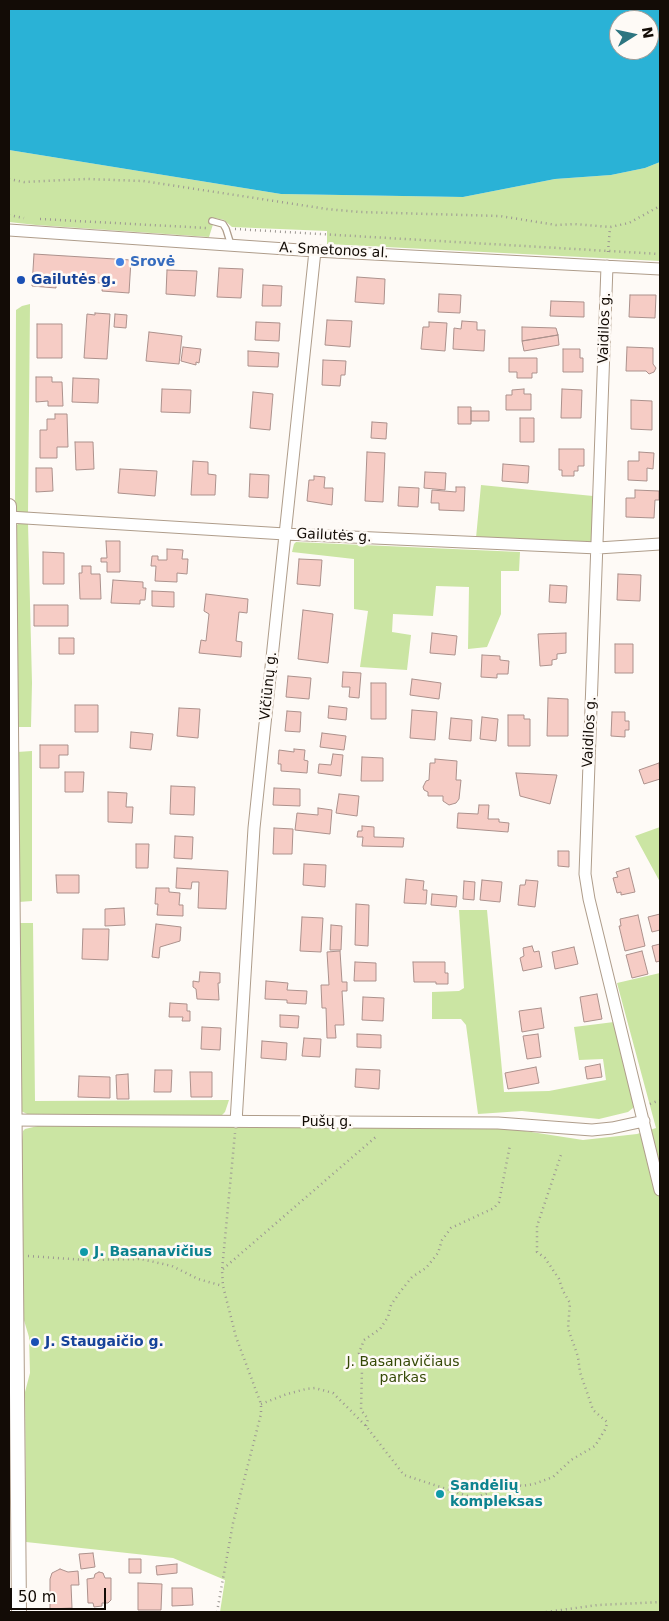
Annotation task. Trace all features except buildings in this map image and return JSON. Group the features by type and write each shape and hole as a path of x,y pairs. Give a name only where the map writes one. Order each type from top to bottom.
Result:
{"street":[{"name":"A. Smetonos al.","path":"9,230 314,251 660,269"},
{"name":"Vičiūnų g.","path":"236,1122 254,828 314,251"},
{"name":"Vaidilos g.","path":"607,266 598,548 584,849 585,874 588,899 660,1190"},
{"path":"9,506 12,1120 17,1255 14,1464 19,1612"},
{"name":"Gailutės g.","path":"9,517 285,534 598,548 660,544"},
{"name":"Pušų g.","path":"12,1120 498,1123 592,1130 644,1121"}],"lane":[{"path":"212,221 223,224 231,246"}],"path":[{"path":"9,179 24,182 87,179 143,181 229,196 351,212 500,216 556,225 574,224 610,227 629,223 660,206"},
{"path":"9,215 26,218"},
{"path":"35,219 338,234 660,254"},
{"path":"608,252 610,227"},
{"path":"659,1101 660,1097"},
{"path":"217,1612 233,1523 261,1404 236,1337 223,1286 222,1270 236,1122"},
{"path":"222,1270 393,1122"},
{"path":"366,1426 368,1419 360,1410 362,1369 358,1353 364,1340 380,1329 388,1317 391,1305 400,1292 412,1277 426,1268 438,1253 442,1240 451,1228 468,1222 494,1208 499,1202 510,1145"},
{"path":"261,1404 278,1397 315,1388 334,1393 366,1426 404,1475 474,1498 488,1493 494,1484 505,1482 522,1486 553,1477 571,1460 595,1446 606,1428 607,1422 593,1410 580,1372 578,1358 568,1328 570,1303 559,1279 544,1258 537,1252 537,1226 562,1152"},
{"path":"17,1255 86,1260 141,1259 172,1266 198,1279 223,1286"},
{"path":"546,1612 598,1605 660,1602"}],"green space":[{"path":"9,150 281,194 463,197 555,179 611,175 645,168 660,162 660,261 327,244 327,231 232,227 224,220 215,218 209,237 9,222"},
{"path":"30,304 28,514 18,514 15,509 16,310"},
{"path":"481,485 593,496 592,543 476,538"},
{"path":"19,523 28,523 32,683 31,727 17,727 15,527"},
{"path":"296,542 520,552 519,571 501,571 501,614 487,647 468,649 469,587 436,586 433,616 393,614 392,632 411,635 407,670 360,667 368,611 354,609 354,559 292,552"},
{"path":"32,751 32,901 19,902 17,752"},
{"path":"660,827 660,882 635,836"},
{"path":"459,910 487,910 504,1092 549,1091 606,1080 603,1059 579,1060 574,1027 614,1022 634,1101 633,1108 628,1112 599,1119 522,1111 478,1114 466,1025 461,1019 432,1019 432,992 459,991 464,988"},
{"path":"19,923 33,923 35,1101 229,1100 225,1112 222,1115 29,1115 21,1111"},
{"name":"J. Basanavičiaus parkas","path":"660,973 660,1612 220,1612 225,1580 173,1558 26,1542 25,1392 30,1373 29,1337 23,1317 22,1141 25,1129 42,1125 499,1127 583,1140 637,1134 656,1128 617,983"}],"water":[{"path":"9,9 660,9 660,162 645,168 611,175 555,179 463,197 281,194 9,150"}],"place":[{"name":"Srovė","path":"120,262"},
{"name":"Gailutės g.","path":"21,280"},
{"name":"J. Basanavičius","path":"84,1252"},
{"name":"J. Staugaičio g.","path":"35,1342"},
{"name":"Sandėlių kompleksas","path":"440,1494"}]}
